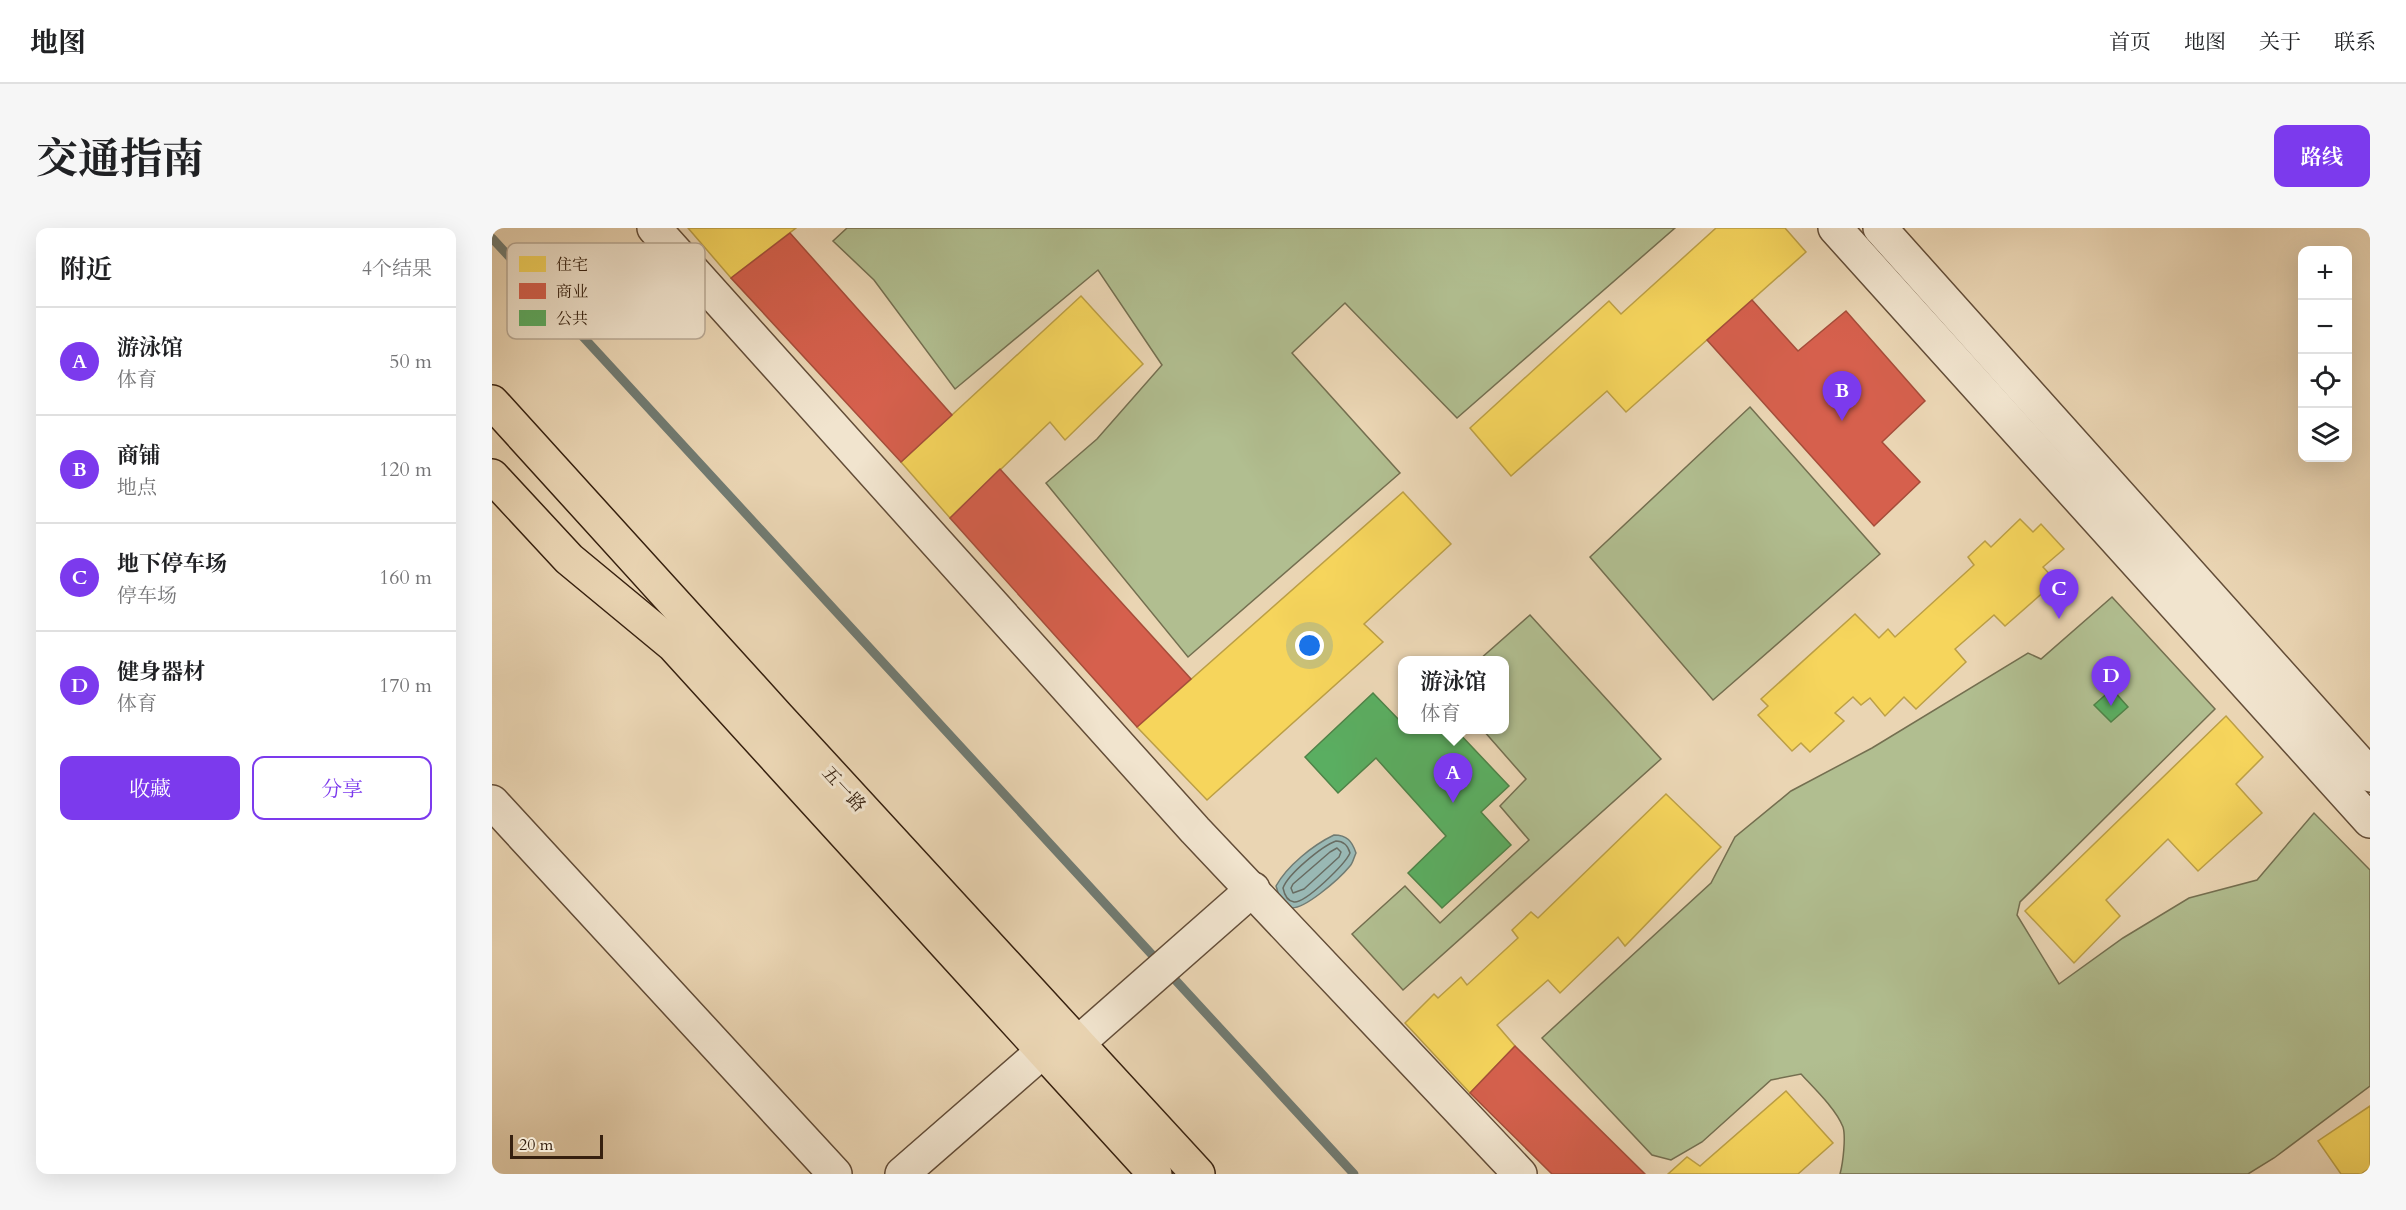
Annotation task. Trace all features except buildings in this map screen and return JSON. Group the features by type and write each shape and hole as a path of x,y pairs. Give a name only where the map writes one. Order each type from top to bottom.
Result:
{"highway":[{"name":"五一路","path":"492,402 1198,1174"},
{"name":"五一路","path":"492,476 569,559 673,645 1155,1174"}],"street":[{"path":"654,228 667,243"},
{"path":"1835,228 2370,821"},
{"path":"1880,228 2370,775"},
{"path":"705,285 1179,813 1520,1174"},
{"path":"492,802 835,1174"},
{"path":"1078,1043 1253,889"},
{"path":"902,1174 1043,1051"}],"green space":[{"path":"847,228 1675,228 1457,418 1345,303 1292,353 1400,473 1188,657 1046,483 1097,439 1162,365 1098,270 955,389 874,280 833,241"},
{"path":"1750,407 1880,554 1713,700 1590,557"},
{"path":"2112,597 2215,709 2020,902 2017,915 2059,984 2123,938 2189,898 2257,880 2314,813 2370,870 2370,1086 2274,1158 2248,1174 1840,1174 1844,1150 1843,1127 1830,1106 1801,1074 1771,1080 1702,1142 1671,1160 1652,1155 1542,1038 1711,883 1735,837 1791,791 1872,748 2028,653 2041,659"},
{"path":"1530,615 1661,759 1403,990 1352,934 1405,886 1440,923 1529,840 1500,806 1526,779 1487,734 1509,734 1509,656 1484,656"}],"water":[{"path":"1334,835 1346,838 1353,845 1356,853 1351,865 1330,886 1311,900 1294,908 1288,907 1282,901 1276,886 1281,878 1301,857"}],"waterway":[{"path":"492,238 507,254"},
{"path":"585,339 1354,1174"}],"place":[{"name":"商铺","path":"1842,421"},
{"name":"地下停车场","path":"2059,619"},
{"name":"健身器材","path":"2111,706"},
{"name":"游泳馆","path":"1453,803"}]}
